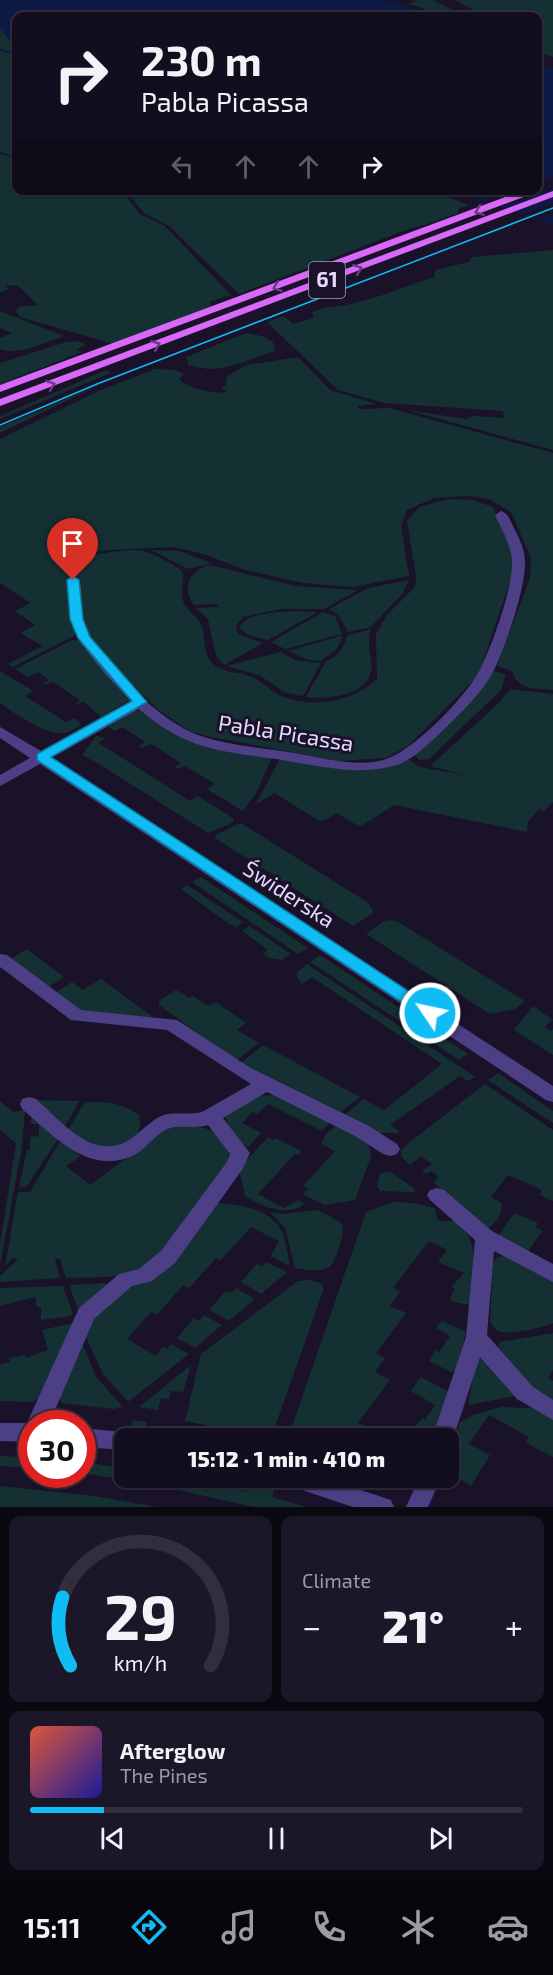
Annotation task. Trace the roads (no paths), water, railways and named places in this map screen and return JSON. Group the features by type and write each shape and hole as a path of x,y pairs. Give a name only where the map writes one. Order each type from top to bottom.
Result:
{"main road":[{"name":"61","path":"0,403 553,194"},
{"name":"61","path":"0,389 522,195"}],"street":[{"name":"Pabla Picassa","path":"73,580 77,619 84,638 140,702 173,729 197,739 220,744 347,766 370,766 406,756 483,676 513,594 519,565 518,555 501,515"},
{"path":"0,781 140,702"},
{"name":"Świderska","path":"0,731 553,1095"},
{"path":"1,959 77,1016 171,1024 243,1071 362,1131 390,1149"},
{"path":"29,1104 76,1144 102,1155 128,1150 166,1121 199,1121 211,1116 267,1083"},
{"path":"44,1410 86,1314 126,1280 146,1275 168,1257 234,1165 240,1153 211,1116"},
{"path":"436,1195 485,1237 553,1274"},
{"path":"446,1428 476,1337 485,1237"},
{"path":"476,1337 525,1393 553,1411"},
{"path":"0,1431 18,1432"},
{"path":"96,1438 114,1439"},
{"path":"325,1488 383,1507"},
{"path":"417,1507 426,1488"}],"water":[{"path":"0,0 384,0 423,12 12,12 12,42 0,29"},
{"path":"542,65 553,69 553,225 464,195 542,195"}],"waterway":[{"path":"0,50 12,53"}],"tram line":[{"path":"0,425 97,384 553,208"}]}
